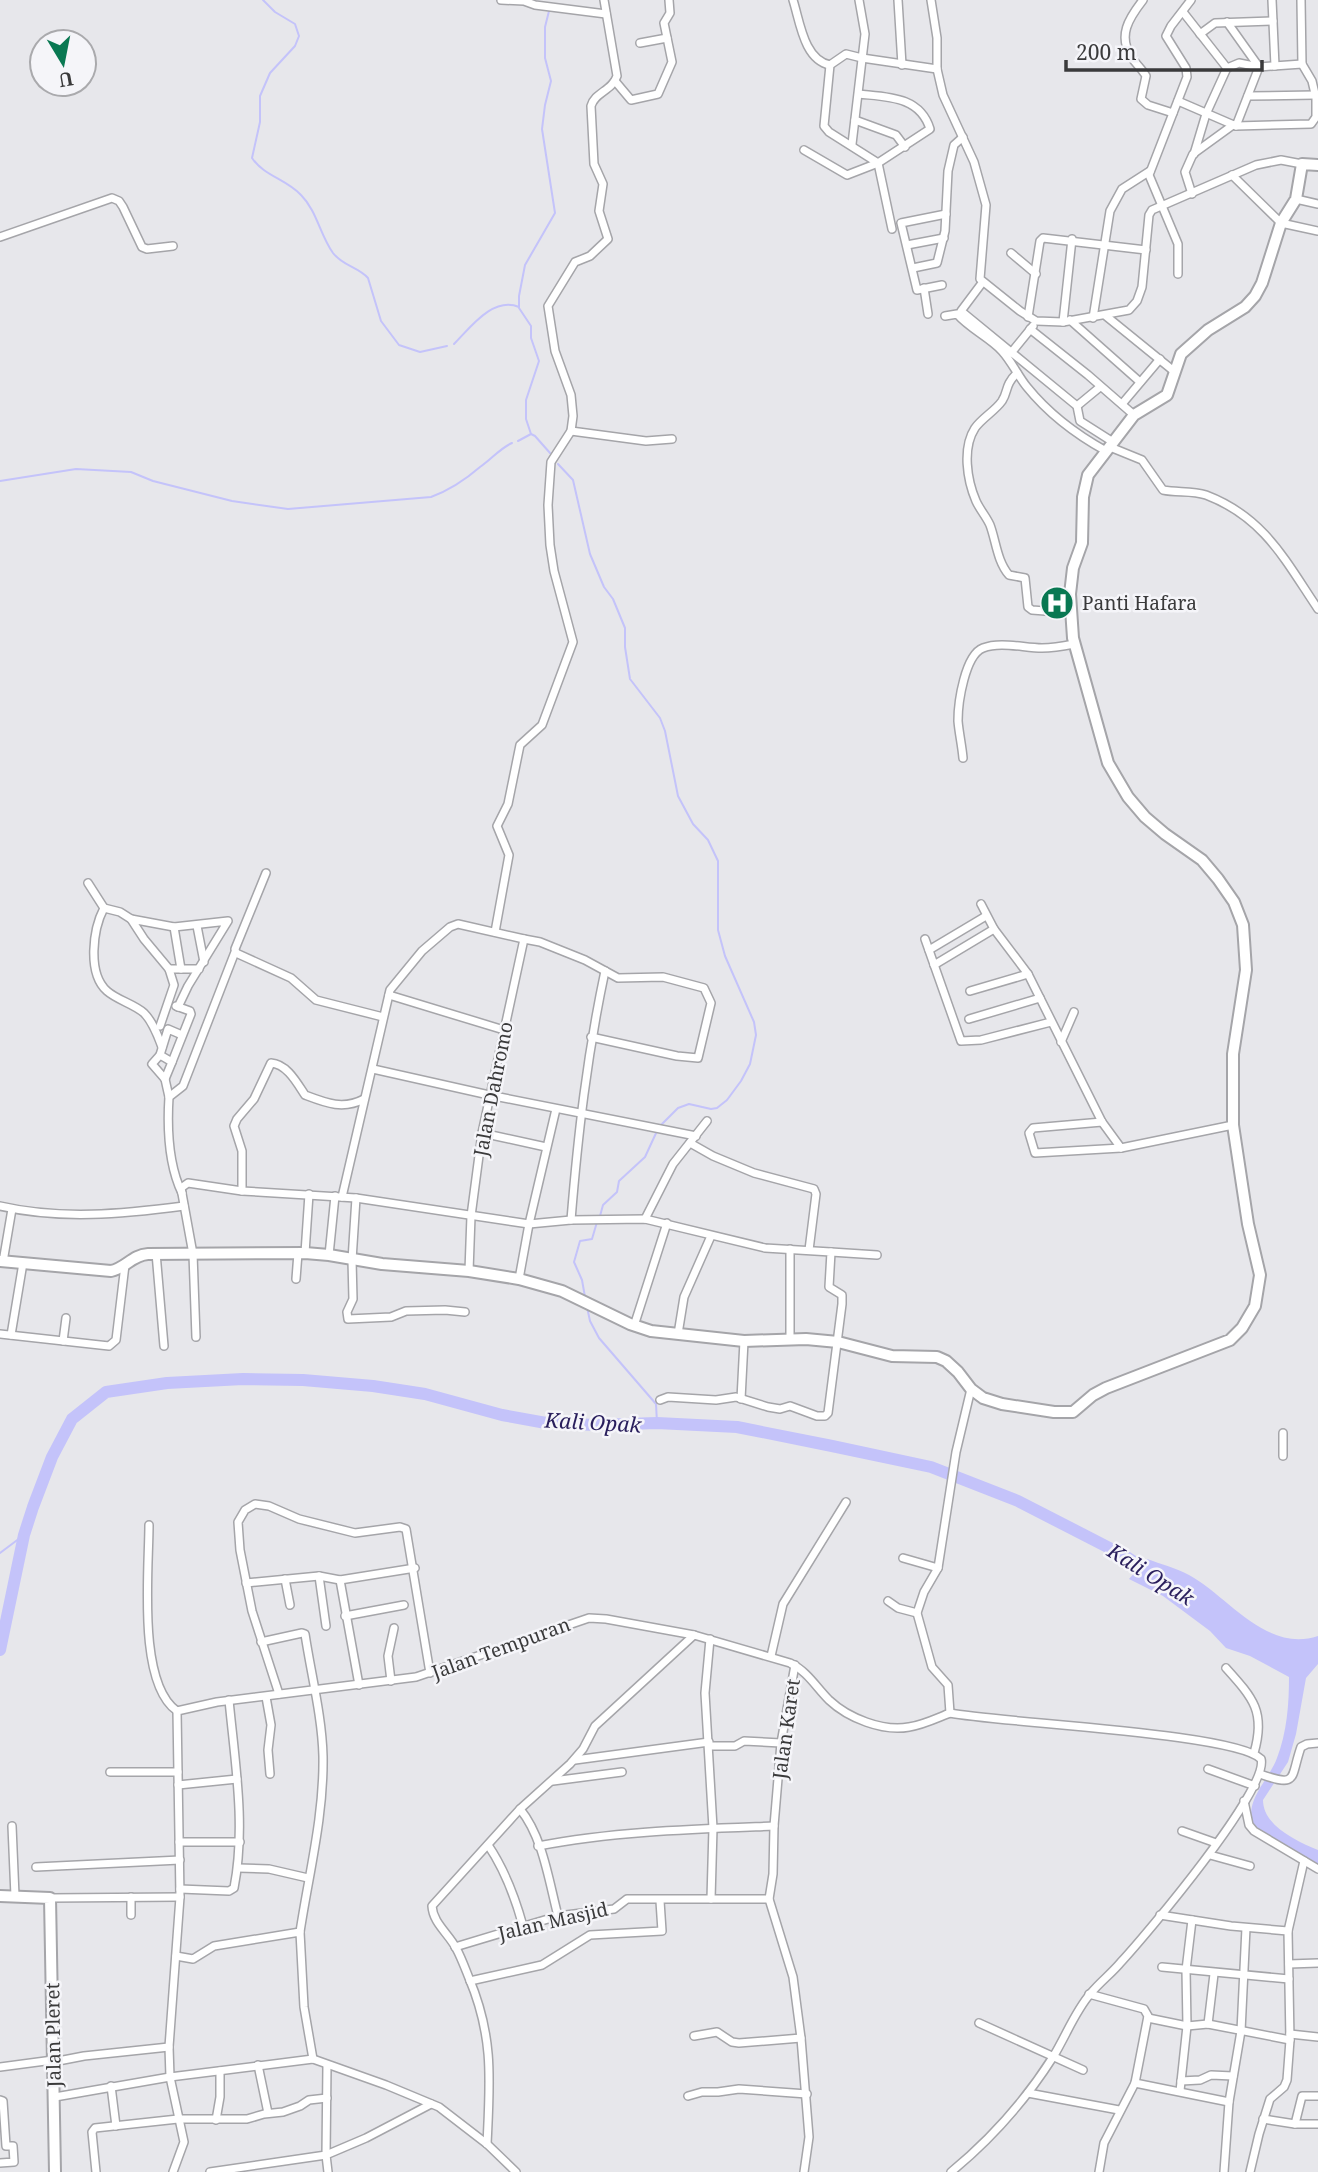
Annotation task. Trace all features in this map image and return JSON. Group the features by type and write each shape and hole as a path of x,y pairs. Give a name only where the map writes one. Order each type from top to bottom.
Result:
{"street":[{"path":"500,0 524,1 535,5 606,14"},
{"path":"495,932 509,856 497,826 508,804 520,745 542,725 573,642 554,571 548,505 551,462 571,431 573,421 570,395 555,352 548,306 572,265 578,259 590,256 608,239 599,211 603,184 594,164 591,106 595,97 615,81 616,71 604,0"},
{"path":"615,81 631,100 659,94 672,62 664,23 670,13 669,0"},
{"path":"793,0 805,41 816,60 829,68"},
{"path":"852,144 865,27 859,0"},
{"path":"898,0 902,65"},
{"path":"930,0 937,38 937,69 943,95 974,162 986,205 981,281 961,311 1077,406 1080,421 1110,447"},
{"path":"1143,0 1132,14 1124,34 1130,55 1146,76 1141,99 1148,105 1173,113"},
{"path":"1178,274 1178,244 1149,179 1150,170 1186,80 1186,72 1166,36 1191,0"},
{"path":"1272,0 1275,66"},
{"path":"1178,101 1235,125 1311,124 1316,113 1315,96 1312,81 1302,64 1301,0"},
{"path":"1183,12 1227,68"},
{"path":"1200,34 1215,23 1273,21"},
{"path":"1227,22 1259,67"},
{"path":"640,43 667,38"},
{"path":"892,229 878,163 852,144 829,132 824,126 829,68 846,54 937,69"},
{"path":"1192,194 1185,172 1194,154 1206,114 1227,68 1239,63 1259,67 1302,64"},
{"path":"1194,154 1235,125 1259,67"},
{"path":"804,150 847,175 878,163 929,129 915,106 898,99 859,94"},
{"path":"1248,96 1315,96"},
{"path":"855,120 896,135 905,147"},
{"path":"913,268 937,263 944,238 948,171 954,145 963,137"},
{"path":"981,281 1037,321 1093,318 1129,310 1137,302 1142,287 1149,215 1152,209 1268,162 1281,160 1318,165"},
{"path":"12,1209 1,1262 115,1271 139,1255 156,1253 301,1253 469,1271 519,1279 562,1290 634,1326 651,1331 744,1341 838,1342 892,1356 937,1357 946,1361 971,1390 983,1398 1002,1404 1054,1412 1073,1412 1106,1388 1220,1345 1237,1334 1255,1306 1260,1275 1248,1224 1233,1125 1233,1054 1246,970 1245,938 1240,917 1226,890 1202,860 1145,817 1128,797 1108,763 1074,644 1070,594 1073,568 1082,543 1085,480 1135,415 1167,395 1181,354 1208,330 1245,307 1260,290 1281,223 1296,199 1302,164"},
{"path":"1093,318 1110,211 1119,193 1150,170"},
{"path":"1232,175 1281,223 1318,231"},
{"path":"0,237 112,198 119,201 123,207 142,247 147,249 173,246"},
{"path":"1296,199 1318,204"},
{"path":"942,285 917,290 901,223 946,214"},
{"path":"907,245 944,238"},
{"path":"1028,317 1041,239 1072,239 1146,250"},
{"path":"1066,321 1072,239"},
{"path":"1011,253 1036,274"},
{"path":"924,288 929,314"},
{"path":"945,316 957,314 974,331 1003,352 1037,398 1069,427 1142,460 1163,490 1205,495 1255,522 1270,538 1318,608"},
{"path":"1106,316 1175,372"},
{"path":"1011,353 1037,321"},
{"path":"1066,321 1140,382"},
{"path":"1030,330 1088,374 1135,415"},
{"path":"1122,404 1160,359"},
{"path":"1017,373 1005,387 1001,403 972,433 969,473 976,501 990,526 1003,566 1009,575 1025,578 1028,607 1032,610 1071,613"},
{"path":"1077,406 1100,387"},
{"path":"571,431 646,441 673,439"},
{"path":"963,758 958,722 959,708 969,661 975,652 996,645 1045,648 1074,644"},
{"path":"169,1097 183,1086 266,873"},
{"path":"88,883 104,908 120,912 131,919 174,928 229,921 178,1007"},
{"path":"981,904 994,929 1028,974 1102,1122 1121,1148"},
{"path":"104,908 94,934 100,983 107,992 145,1014 161,1051 172,1062"},
{"path":"929,950 986,916"},
{"path":"131,919 169,969 174,985 160,1026"},
{"path":"329,1255 339,1196 373,1069 390,990 422,951 450,927 458,924 548,944 618,978 663,977 705,989 710,997 701,1056 696,1058 591,1037"},
{"path":"198,926 204,960"},
{"path":"174,928 181,969"},
{"path":"934,965 994,929"},
{"name":"Jalan Dahromo","path":"469,1271 471,1216 482,1133 524,939"},
{"path":"925,939 961,1041 981,1040 1051,1022"},
{"path":"235,952 291,978 317,1000 383,1017"},
{"path":"169,969 181,969 204,960"},
{"path":"571,1220 580,1113 591,1037 605,971"},
{"path":"970,991 1028,974"},
{"path":"389,995 504,1030"},
{"path":"969,1019 1040,998"},
{"path":"165,1079 191,1014 190,1011 169,1004"},
{"path":"1061,1042 1074,1012"},
{"path":"150,1023 182,1035"},
{"path":"169,1029 161,1051 152,1064 165,1079 169,1097 170,1152 182,1194"},
{"path":"242,1191 242,1150 234,1130 234,1122 254,1099 271,1063 278,1064 298,1081 305,1095 331,1105 344,1105 364,1099"},
{"path":"373,1069 696,1136"},
{"path":"519,1279 556,1109"},
{"path":"645,1219 666,1177 708,1121"},
{"path":"1102,1122 1033,1128 1029,1133 1035,1153 1121,1148 1233,1125"},
{"path":"482,1133 546,1147"},
{"path":"690,1143 712,1156 754,1173 814,1189 816,1194 809,1250"},
{"path":"196,1337 193,1254 181,1188 188,1183 242,1191 356,1198 529,1224 571,1220 645,1219 765,1248 877,1255"},
{"path":"296,1279 309,1194"},
{"path":"356,1198 352,1260 353,1299 347,1312 348,1319 391,1317 407,1311 465,1312"},
{"path":"0,1206 39,1213 116,1215 184,1206"},
{"path":"634,1326 667,1223"},
{"path":"678,1334 684,1297 711,1236"},
{"path":"790,1249 790,1340"},
{"path":"660,1400 668,1397 720,1400 733,1397 768,1407 796,1407 817,1416 825,1416 828,1413 842,1299 840,1293 829,1287 831,1252"},
{"path":"156,1253 164,1346"},
{"path":"11,1335 23,1263"},
{"path":"0,1334 113,1345 123,1297 125,1265"},
{"path":"63,1341 66,1318"},
{"path":"741,1399 744,1341"},
{"path":"950,1713 948,1685 932,1667 917,1613 923,1592 938,1568 956,1452 971,1390"},
{"path":"1283,1433 1283,1456"},
{"path":"771,1656 783,1604 846,1502"},
{"path":"279,1694 261,1642 246,1583 237,1526 242,1513 255,1504 270,1506 299,1520 355,1533 404,1527 409,1536 415,1568 430,1673"},
{"path":"149,1525 150,1648 159,1689 168,1705 177,1711 180,1893 169,2047 170,2077 184,2142 173,2172"},
{"path":"903,1558 938,1568"},
{"path":"246,1583 319,1576 340,1580 415,1568"},
{"path":"319,1576 326,1626"},
{"path":"285,1579 290,1605"},
{"path":"340,1580 359,1685"},
{"path":"888,1601 898,1608 917,1613"},
{"path":"345,1616 404,1605"},
{"name":"Jalan Tempuran","path":"177,1711 229,1700 391,1681 430,1673 589,1618 694,1635 795,1665"},
{"path":"391,1681 388,1656 394,1628"},
{"path":"261,1642 305,1634 323,1756 320,1820 300,1932 304,2007 313,2059"},
{"path":"487,2144 490,2058 485,2028 470,1981 455,1947 436,1920 432,1906 520,1809 574,1760 583,1749 594,1726 694,1635"},
{"path":"709,1639 705,1693 713,1828 711,1899"},
{"name":"Jalan Karet","path":"795,1665 838,1707 878,1726 912,1727 950,1713 1199,1741 1254,1753"},
{"name":"Jalan Karet","path":"795,1665 781,1743 769,1899 793,1977 802,2038 809,2150 804,2172"},
{"path":"951,2172 981,2147 1028,2093 1053,2057 1089,1994 1120,1964 1210,1854 1264,1775 1262,1762 1254,1753 1260,1726 1258,1711 1247,1690 1226,1668"},
{"path":"266,1697 271,1725 268,1750 270,1774"},
{"path":"0,1896 131,1897 234,1888 240,1842 229,1700"},
{"path":"574,1760 709,1744 735,1746 744,1741 781,1743"},
{"path":"1264,1775 1288,1780 1294,1774 1303,1745 1318,1743"},
{"path":"1208,1769 1255,1786"},
{"path":"110,1772 178,1772"},
{"path":"552,1781 622,1772"},
{"path":"178,1785 237,1779"},
{"path":"1244,1801 1249,1825 1254,1831 1318,1869"},
{"path":"520,1809 538,1846 558,1916"},
{"path":"12,1826 15,1896"},
{"path":"538,1846 576,1839 774,1826"},
{"path":"1182,1831 1216,1843"},
{"path":"179,1842 240,1842"},
{"path":"488,1845 498,1859 515,1897 523,1926"},
{"path":"1210,1854 1250,1866"},
{"path":"36,1867 180,1860"},
{"path":"1250,2172 1270,2099 1284,2087 1290,2037 1288,1931 1304,1861"},
{"path":"238,1868 269,1869 308,1878"},
{"path":"131,1897 131,1916"},
{"name":"Jalan Pleret","path":"50,1898 55,2172"},
{"name":"Jalan Masjid","path":"455,1947 558,1916 608,1910 627,1899 660,1901"},
{"path":"470,1981 542,1965 590,1935 662,1931 660,1901 769,1899"},
{"path":"1160,1915 1246,1928 1288,1931"},
{"path":"1180,2091 1187,2026 1186,1970 1192,1920"},
{"path":"1224,2172 1229,2102 1241,2031 1246,1928"},
{"path":"176,1956 192,1959 214,1946 300,1932"},
{"path":"1289,1964 1318,1963"},
{"path":"1162,1967 1289,1979"},
{"path":"1208,2024 1214,1973"},
{"path":"1089,1994 1144,2009 1148,2018 1135,2083 1104,2143 1099,2172"},
{"path":"1148,2018 1187,2026 1208,2024 1290,2037 1318,2037"},
{"path":"979,2023 1083,2070"},
{"path":"694,2036 717,2032 732,2042 739,2043 802,2038"},
{"path":"0,2067 169,2047"},
{"path":"55,2097 170,2077 313,2059 431,2104 487,2144 516,2172"},
{"path":"327,2065 328,2172"},
{"path":"258,2066 268,2113"},
{"path":"216,2120 220,2097 220,2071"},
{"path":"1181,2081 1200,2080 1212,2075 1233,2076"},
{"path":"1135,2083 1229,2102"},
{"path":"111,2086 116,2126"},
{"path":"688,2096 739,2089 807,2094"},
{"path":"1028,2093 1119,2110"},
{"path":"1295,2124 1302,2096 1318,2096"},
{"path":"96,2172 92,2132 98,2127 178,2119 247,2119 283,2112 309,2100 327,2098"},
{"path":"0,2101 4,2101 6,2146 12,2146 14,2161 0,2163"},
{"path":"210,2172 326,2155 366,2138 431,2104"},
{"path":"1263,2119 1318,2124"}],"water":[{"path":"1147,1559 1189,1575 1265,1630 1282,1637 1299,1639 1318,1636 1318,1664 1306,1678 1288,1762 1263,1800 1269,1818 1275,1825 1291,1837 1318,1850 1318,1866 1253,1827 1251,1817 1254,1799 1273,1767 1283,1738 1289,1677 1250,1656 1226,1648 1210,1631 1163,1596 1129,1579"}],"waterway":[{"path":"263,0 275,12 295,24 299,36 295,46 270,73 260,96 260,122 252,158 263,169 301,195 311,208 333,253 368,278 381,321 399,345 420,352 447,346"},
{"path":"531,434 526,419 526,400 539,361 531,338 531,326 519,308 519,296 525,265 555,213 542,129 551,81 545,58 545,27 549,11"},
{"path":"454,344 491,310 509,305 519,307"},
{"path":"518,441 531,434 550,453"},
{"path":"0,481 76,469 131,472 153,481 232,501 288,509 431,497 463,480 512,443"},
{"path":"558,464 573,480 590,554 625,628 630,679 660,718 678,796 693,824 708,840 718,861 718,930 725,956 754,1022 756,1035 750,1064 727,1100 711,1109 689,1104 678,1108 661,1125"},
{"path":"600,1216 603,1205 617,1192 619,1181 645,1157 657,1131"},
{"path":"585,1297 582,1280 574,1262 580,1241 592,1239 597,1222"},
{"path":"587,1307 590,1321 599,1338 656,1404 657,1423"},
{"name":"Kali Opak","path":"0,1650 24,1535 52,1457 72,1419 106,1392 167,1383 243,1379 303,1380 425,1394 502,1415 546,1423 657,1423 737,1427 931,1467 1018,1501 1125,1556 1153,1574"},
{"path":"0,1553 24,1535"}],"place":[{"name":"Panti Hafara","path":"1057,603"}]}
